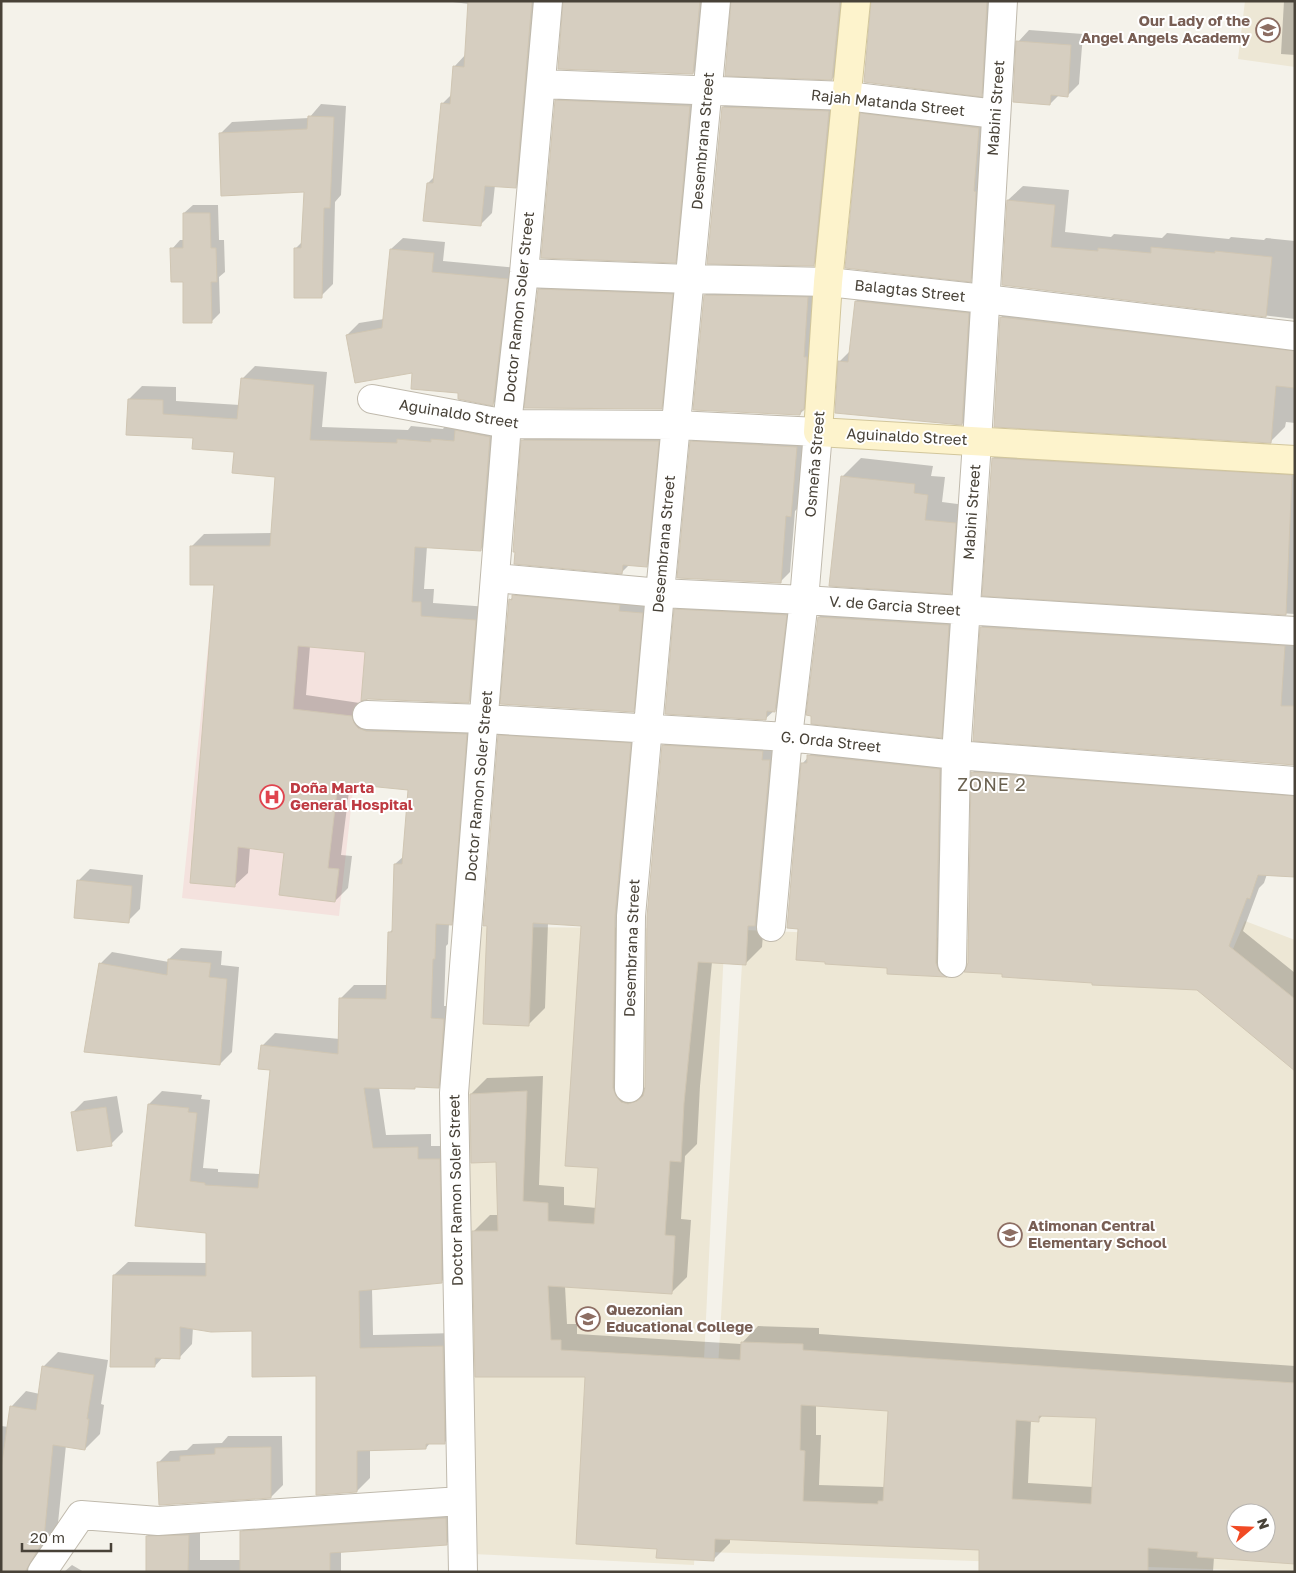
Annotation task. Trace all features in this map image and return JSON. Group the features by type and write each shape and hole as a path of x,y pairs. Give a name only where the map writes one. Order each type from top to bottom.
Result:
{"street":[{"name":"Doctor Ramon Soler Street","path":"463,1572 454,1093 507,424 524,273 548,1"},
{"name":"Desembrana Street","path":"629,1088 631,916 716,1"},
{"name":"Osmeña Street","path":"771,927 788,736 804,600 828,282 856,1"},
{"name":"Mabini Street","path":"952,963 956,755 1003,1"},
{"name":"Rajah Matanda Street","path":"541,84 847,96 996,114"},
{"name":"Balagtas Street","path":"524,273 828,282 1295,336"},
{"name":"Aguinaldo Street","path":"372,399 507,424 676,425 1295,460"},
{"name":"V. de Garcia Street","path":"496,578 660,593 804,600 1295,631"},
{"name":"G. Orda Street","path":"366,715 485,719 788,736 956,755 1295,781"},
{"path":"42,1572 81,1515 158,1521 461,1502"}],"shaded area":[{"name":"Our Lady of the Angel Angels Academy","path":"1245,1 1295,1 1295,67 1238,59"},
{"name":"Doña Marta General Hospital","path":"215,580 397,598 364,692 339,916 182,898"},
{"name":"Atimonan Central Elementary School","path":"1245,921 1295,940 1295,1572 707,1552 744,930 948,938 1230,956"},
{"name":"Quezonian Educational College","path":"477,927 725,928 694,1565 473,1554 467,1084"}],"building":[{"path":"468,1 532,1 516,188 485,186 481,226 423,221 427,183 433,183 441,103 450,104 453,66 464,67"},
{"path":"563,1 700,1 693,74 558,69"},
{"path":"731,1 840,1 832,80 725,76"},
{"path":"871,1 987,1 982,97 864,82"},
{"path":"1016,41 1071,45 1068,97 1051,95 1050,105 1013,102"},
{"path":"555,100 690,106 676,263 541,258"},
{"path":"722,107 829,111 814,266 707,264"},
{"path":"860,113 979,128 974,191 976,192 971,282 845,268"},
{"path":"308,116 334,117 330,208 324,208 322,298 294,298 294,248 301,248 304,192 221,196 219,133 307,129"},
{"path":"1007,200 1055,205 1051,247 1098,251 1098,248 1151,253 1151,247 1272,257 1266,317 1002,285"},
{"path":"183,213 210,213 211,248 216,248 217,282 211,282 212,323 183,323 183,282 171,282 170,248 183,248"},
{"path":"390,249 434,253 432,272 508,279 493,406 458,399 458,393 411,389 412,373 355,383 346,335 382,328"},
{"path":"538,289 673,294 662,409 524,408"},
{"path":"704,295 808,297 804,357 807,357 804,410 801,410 800,415 693,410"},
{"path":"855,301 969,313 962,425 835,413 838,361 848,362"},
{"path":"1000,317 1295,351 1295,388 1276,386 1271,443 994,427"},
{"path":"241,378 314,385 310,440 397,443 397,439 431,442 431,439 454,441 455,430 490,437 481,551 415,547 412,602 421,602 421,616 476,620 469,703 368,699 361,701 365,652 298,646 293,709 352,716 358,728 366,731 467,734 452,925 436,924 435,959 433,959 431,1018 444,1019 439,1088 364,1088 373,1148 418,1147 418,1159 440,1159 442,1283 359,1291 360,1348 443,1346 445,1444 426,1444 426,1449 357,1451 357,1492 316,1495 316,1376 252,1377 252,1331 211,1332 180,1327 180,1359 155,1358 155,1367 110,1367 113,1275 206,1276 206,1233 135,1226 148,1104 189,1108 188,1112 197,1113 190,1181 205,1183 205,1185 258,1188 270,1070 258,1069 261,1045 338,1054 339,998 386,999 388,932 392,932 394,864 402,864 408,790 338,783 328,868 339,869 335,902 279,895 284,853 238,847 235,887 190,883 214,585 190,585 190,546 270,546 275,477 232,473 234,452 192,449 193,438 126,435 128,399 163,400 163,414 237,419"},
{"path":"521,440 659,441 647,567 623,565 622,574 514,564 515,552 513,552"},
{"path":"690,441 797,447 791,517 786,516 781,583 677,578"},
{"path":"992,458 1292,475 1286,615 982,596"},
{"path":"841,476 915,484 914,493 928,495 925,520 956,523 951,594 829,586"},
{"path":"512,595 620,605 619,611 643,613 634,712 500,704 509,599 512,600"},
{"path":"674,609 787,615 775,712 767,711 766,720 665,714"},
{"path":"818,617 949,625 942,738 811,724 811,716 806,715"},
{"path":"980,627 1285,646 1281,706 1295,706 1295,765 973,741"},
{"path":"498,735 631,743 615,916 613,1088 621,1102 628,1104 637,1101 643,1096 645,1088 647,917 662,745 763,751 762,760 770,760 755,926 748,926 746,965 698,962 684,1103 681,1162 670,1161 665,1235 675,1236 672,1294 548,1286 551,1340 561,1340 561,1350 740,1360 741,1342 803,1344 803,1350 1295,1383 1295,1564 1197,1557 1198,1552 1148,1548 1148,1572 979,1572 979,1550 715,1539 714,1561 656,1558 657,1549 576,1544 585,1377 475,1377 472,1231 498,1231 496,1162 471,1163 470,1094 527,1091 523,1201 548,1203 548,1221 594,1224 598,1168 565,1166 581,926 533,923 529,1026 483,1024 487,926 483,926","holes":["801,1405 888,1411 883,1501 878,1501 878,1504 803,1501 805,1451 800,1450","1039,1416 1096,1418 1091,1504 1012,1499 1016,1420 1039,1422"]},
{"path":"807,755 940,769 936,963 939,971 947,977 887,974 887,968 796,960 798,929 787,928 801,763 807,763"},
{"path":"971,772 1295,796 1295,877 1258,875 1250,899 1247,898 1229,946 1295,999 1295,1071 1197,990 1092,985 1092,983 1002,977 1002,974 964,972 968,963"},
{"path":"77,880 132,886 129,923 74,918"},
{"path":"168,959 211,963 209,977 227,979 220,1065 84,1052 99,963 167,975"},
{"path":"106,1107 112,1146 77,1151 71,1112"},
{"path":"42,1366 94,1375 87,1419 89,1419 85,1450 53,1445 44,1539 25,1572 1,1572 1,1469 10,1406 36,1410"},
{"path":"271,1447 271,1498 159,1505 157,1462 180,1461 180,1456 215,1454 215,1448"},
{"path":"446,1518 447,1545 330,1553 330,1572 240,1572 240,1531"},
{"path":"189,1535 188,1572 146,1572 146,1536"}],"place":[{"name":"Our Lady of the Angel Angels Academy","path":"1268,30"},
{"name":"Doña Marta General Hospital","path":"272,797"},
{"name":"Atimonan Central Elementary School","path":"1010,1235"},
{"name":"Quezonian Educational College","path":"588,1319"}],"district":[{"name":"ZONE 2","path":"992,785"}]}
